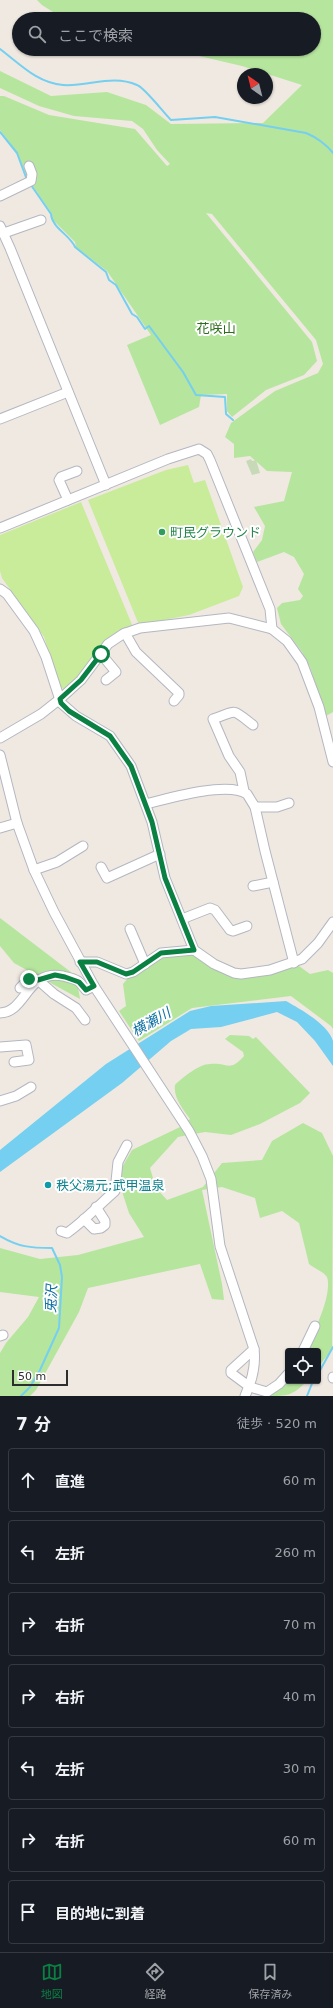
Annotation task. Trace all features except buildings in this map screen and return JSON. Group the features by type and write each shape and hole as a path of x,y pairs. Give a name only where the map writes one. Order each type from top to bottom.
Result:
{"street":[{"path":"0,196 31,182 32,174 29,166"},
{"path":"41,220 2,230 106,485"},
{"path":"0,419 68,392"},
{"path":"0,528 168,459 199,449 207,454 270,609 272,629"},
{"path":"68,500 59,480 61,477 77,471"},
{"path":"0,589 7,594 34,631 46,656 61,703 72,713 110,736 131,766 157,836 165,878 194,950 214,964 241,974 270,970 302,959 318,943 333,922"},
{"path":"0,738 41,714 60,699 81,680 114,639 125,633 140,628 229,618 272,629 287,642 302,662 319,707 333,762"},
{"path":"125,633 136,652 179,693 174,701"},
{"path":"101,654 116,672 106,680"},
{"path":"244,792 240,772 230,756 213,719 231,711 237,712 253,725"},
{"path":"0,755 17,823 34,870 80,962 197,1145 211,1179 220,1246 254,1349 254,1367 250,1387 245,1396"},
{"path":"146,804 214,789 244,792 252,799 294,963"},
{"path":"255,807 277,807 289,803"},
{"path":"0,828 17,823"},
{"path":"34,870 57,862 83,846"},
{"path":"101,867 106,878 160,854"},
{"path":"253,886 273,882"},
{"path":"182,919 210,908 215,910 230,930 233,931 247,926"},
{"path":"130,929 146,964"},
{"path":"80,962 97,962 126,974 133,972 161,953 194,950"},
{"path":"20,988 29,979 38,980 55,975 74,979 86,990 94,986"},
{"path":"0,1013 11,1010 38,980"},
{"path":"38,980 54,994 76,1008 85,1020"},
{"path":"0,1047 26,1045 29,1060 14,1062"},
{"path":"0,1101 16,1096 31,1086"},
{"path":"61,1231 67,1233 115,1191 118,1162 128,1145"},
{"path":"84,1219 94,1229 101,1228 105,1225 105,1222 96,1207"},
{"path":"304,1348 315,1326"},
{"path":"254,1349 230,1370 231,1373 250,1387 267,1392 279,1384 285,1377"}],"green space":[{"name":"花咲山","path":"37,0 333,0 333,712 326,716 310,667 302,652 281,624 277,608 282,603 300,600 303,596 298,589 304,574 294,557 284,552 257,562 253,552 262,540 265,526 254,507 284,501 292,472 267,471 250,456 234,458 234,444 225,437 231,423 275,391 318,373 323,364 316,340 212,214 206,213 312,342 317,361 304,375 266,390 232,417 227,411 227,394 201,395 199,407 160,425 127,345 151,335 107,271 76,247 75,242 53,220 52,214 28,179 17,153 0,130 0,96 4,96 49,115 135,129 167,166 170,164 157,150 143,129 132,121 74,116 39,106 0,88 0,71 51,96 107,92 146,105 171,124 263,123 302,85 273,76 273,68 248,68 199,56 321,56 321,12 53,12"},
{"path":"251,459 252,461 256,460 260,473 252,475 246,461"},
{"name":"町民グラウンド","path":"188,465 194,483 205,480 243,587 239,596 189,615 139,625 88,500 166,470"},
{"path":"81,502 133,627 123,631 83,675 66,690 60,687 44,637 2,578 0,571 0,535"},
{"path":"0,918 76,976 80,999 14,963 0,946"},
{"path":"182,953 197,956 230,977 252,977 299,966 310,974 328,970 333,973 333,1029 291,996 192,1008 139,1041 119,1011 126,1006 123,984 130,976 165,955"},
{"path":"230,1035 249,1036 253,1039 256,1037 310,1093 300,1103 260,1124 231,1135 205,1132 178,1137 150,1168 156,1188 167,1200 203,1187 222,1163 262,1160 272,1141 303,1123 322,1133 333,1156 332,1350 321,1363 321,1348 306,1348 325,1304 328,1284 326,1275 309,1264 299,1223 282,1211 260,1218 255,1198 222,1187 202,1190 224,1300 212,1299 200,1264 88,1288 79,1312 36,1390 30,1396 0,1396 0,1353 6,1343 28,1317 39,1297 0,1292 0,1248 40,1259 78,1255 144,1237 129,1213 117,1176 132,1150 180,1127 190,1119 179,1103 176,1094 175,1085 178,1082 201,1066 216,1064 228,1066 235,1064 244,1056 243,1052 225,1039"},
{"path":"285,1380 285,1384 304,1384 297,1390 289,1394 267,1396"}],"water":[{"path":"286,1001 299,1008 326,1029 333,1041 333,1066 315,1041 297,1022 277,1012 221,1027 191,1029 171,1041 122,1083 0,1172 0,1150 106,1064 190,1011 211,1006"}],"waterway":[{"path":"0,49 29,72 45,81 63,85 109,81 128,82 137,85 144,90 171,120 215,117 306,133 328,147 333,153"},
{"path":"0,132 17,153 27,180"},
{"path":"31,185 51,214 54,223 75,247 106,272 109,280 116,285 132,314 137,317 145,329 149,326 183,372 196,395 225,397 226,414 233,420"},
{"name":"兎沢","path":"0,1236 13,1243 25,1246 52,1248 60,1265 62,1277 59,1328 40,1370 30,1387 21,1396"},
{"path":"321,1369 333,1347"},
{"path":"307,1396 312,1384"}],"place":[{"name":"町民グラウンド","path":"162,532"},
{"name":"秩父湯元;武甲温泉","path":"48,1185"}],"route":[{"path":"29,979 34,978 38,980 45,976 55,975 74,979 86,990 94,986 80,962 97,962 126,974 133,972 166,951 194,950 190,944 165,878 157,836 131,766 110,736 76,716 61,703 60,699 81,680 101,654"}],"water label":[{"name":"横瀬川","path":"151,1022"}]}
